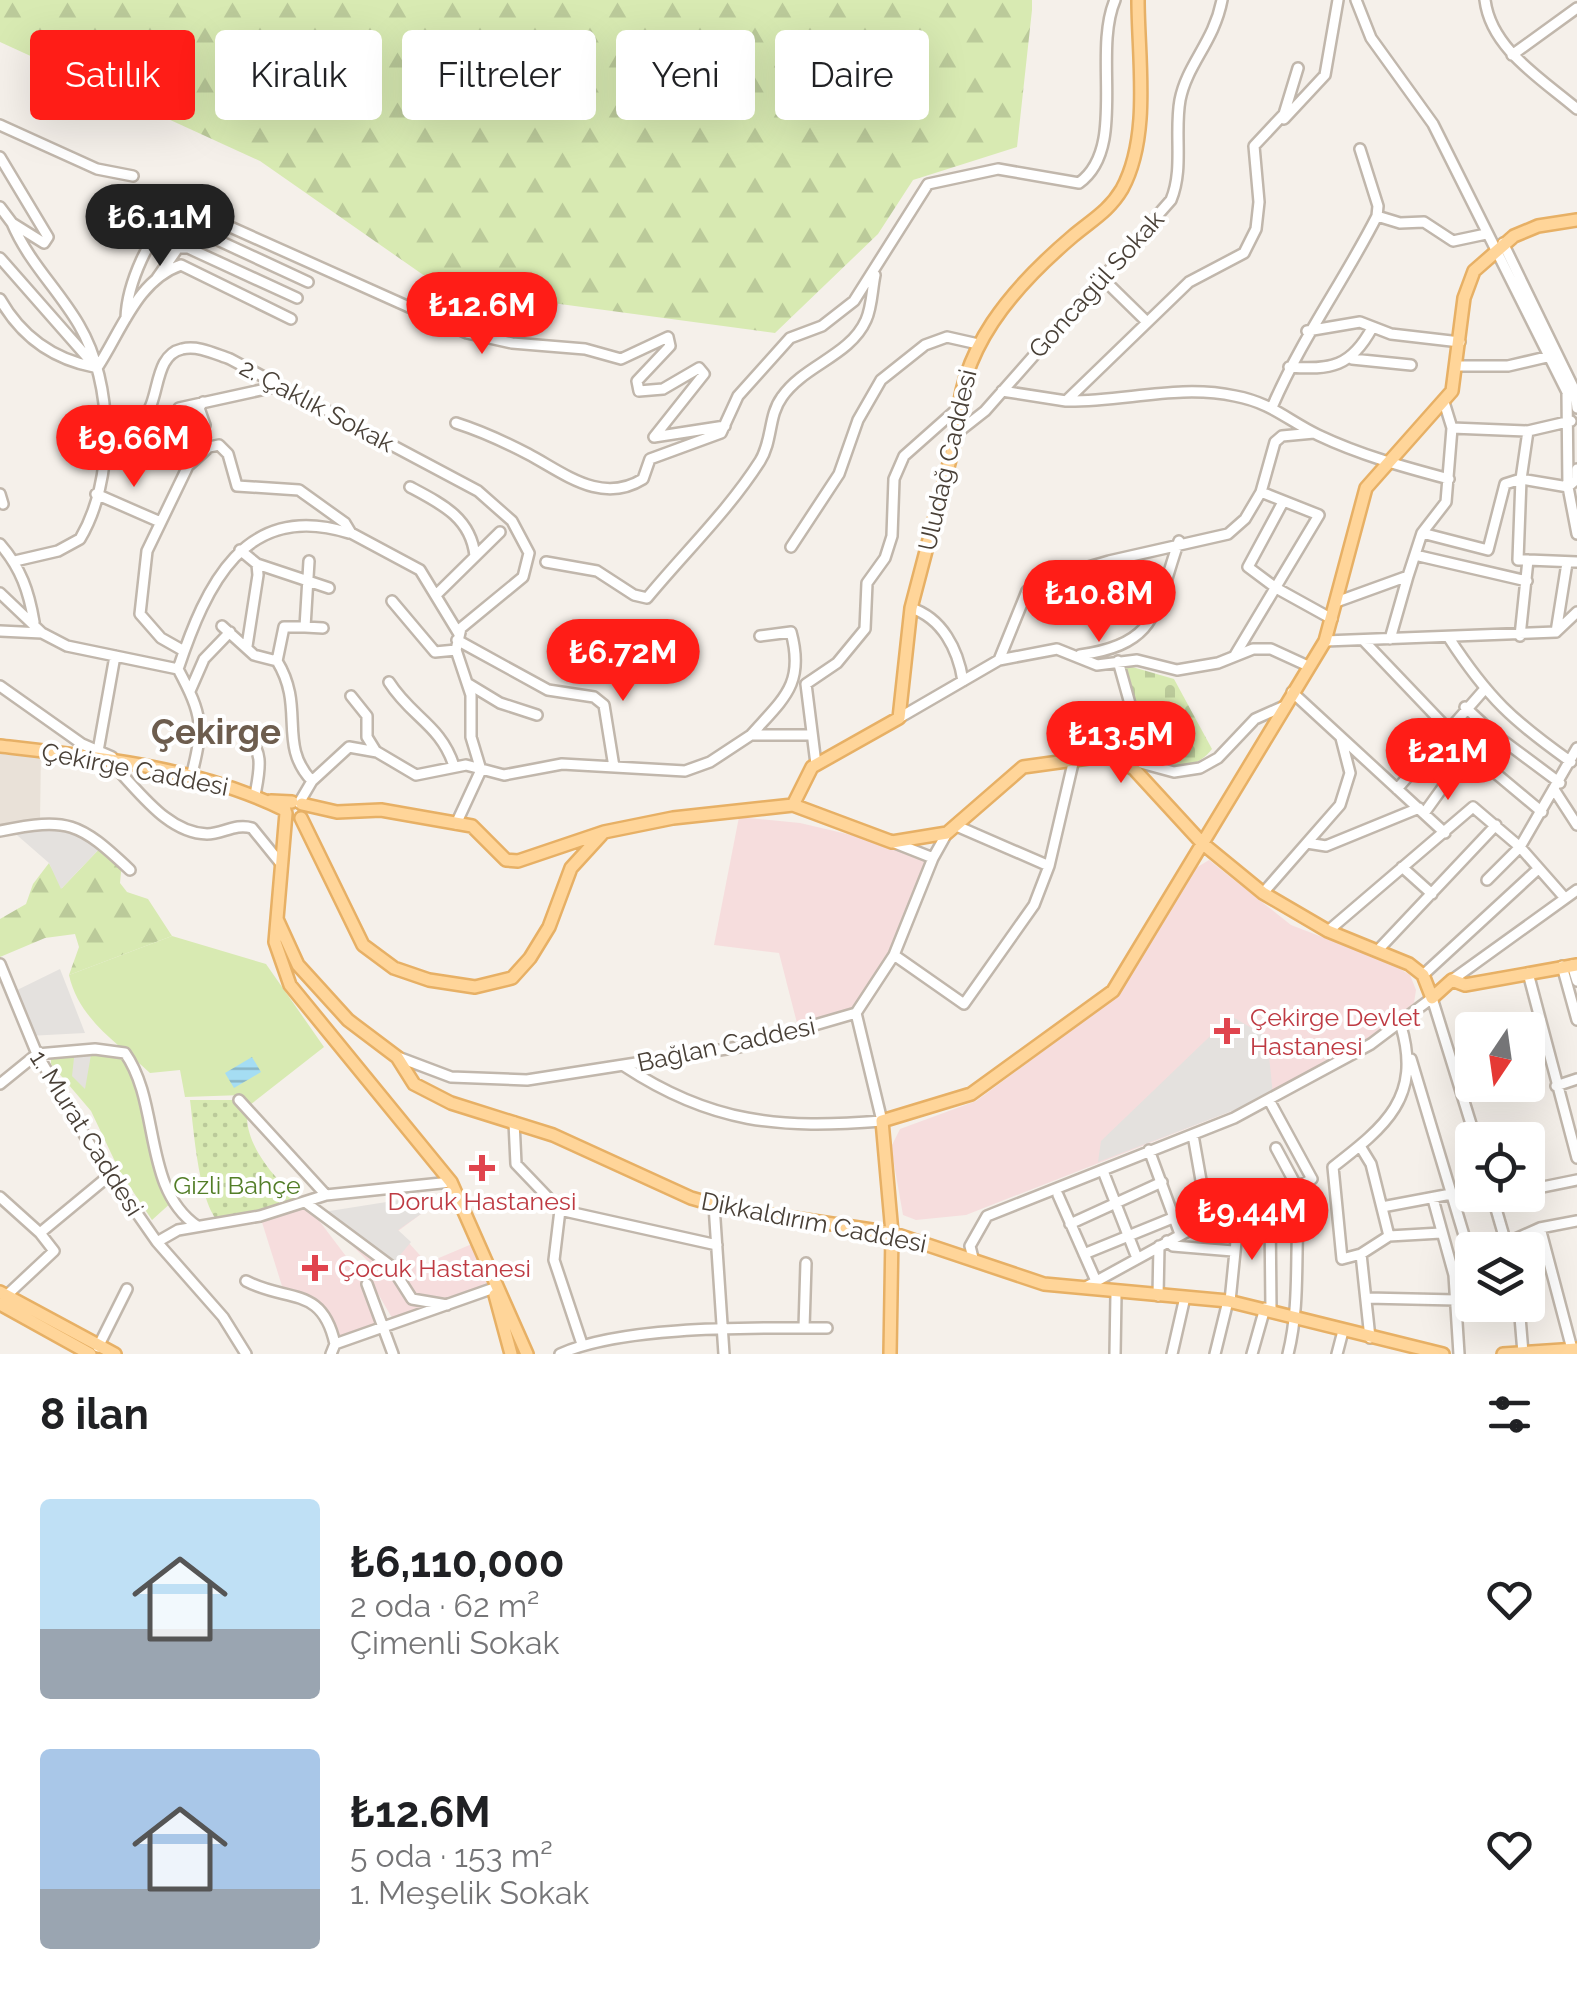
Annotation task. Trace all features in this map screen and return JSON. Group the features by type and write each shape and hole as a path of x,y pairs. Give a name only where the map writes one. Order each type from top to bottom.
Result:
{"main road":[{"name":"Uludağ Caddesi","path":"899,718 910,608 956,433 956,409 967,366 978,344 1018,290 1074,235 1105,213 1122,187 1136,152 1138,0"},
{"path":"890,1354 892,1233 882,1121 970,1094 1113,991 1325,641 1366,488 1452,392 1466,292 1474,271 1498,247 1538,226 1577,220"},
{"path":"793,805 816,764 899,718"},
{"name":"Çekirge Caddesi","path":"0,746 103,755 191,777 294,810 381,810 456,824"},
{"path":"456,824 472,826 506,860 518,861 604,832 673,818 793,805 892,842 953,830 1022,767 1110,755 1157,791 1202,842 1263,893 1328,932 1379,949 1423,976 1465,985 1570,966"},
{"path":"294,810 282,865 275,942 290,985 452,1182 526,1354"},
{"path":"294,810 363,945 384,964 429,980 475,987 512,978 549,927 571,868 604,832"},
{"path":"562,846 571,868"},
{"name":"Dikkaldırım Caddesi","path":"276,919 298,964 320,991 348,1020 397,1057 414,1084 428,1093 514,1122 714,1205 892,1233 1044,1284 1116,1294 1229,1301 1268,1308 1403,1351 1442,1354"},
{"path":"1423,976 1432,998 1447,984"},
{"path":"486,1257 511,1354"},
{"path":"2,1298 94,1352 115,1354"},
{"path":"1506,1354 1575,1349"}],"street":[{"path":"456,423 527,453 582,485 611,488 638,483 650,459 707,441 725,426 738,396 790,338 822,326 854,301 876,272 907,210 928,184 998,169 1078,183 1094,172 1102,152 1105,47 1114,0"},
{"name":"Goncagül Sokak","path":"956,433 1002,391 1171,200 1178,184 1180,98 1189,74 1209,44 1222,0"},
{"path":"1066,401 1190,282 1244,253 1256,229 1259,202 1254,146 1315,91 1325,74 1338,0"},
{"path":"1356,0 1371,38 1433,124 1486,234 1498,247 1575,391 1577,408"},
{"path":"1485,0 1490,26 1512,55 1577,109"},
{"path":"1512,55 1577,8"},
{"path":"1278,122 1294,88 1298,68"},
{"path":"0,125 86,165 133,176"},
{"path":"1273,406 1307,331 1343,282 1377,216 1378,206 1360,150"},
{"path":"0,157 48,237 44,243 12,224"},
{"path":"0,207 25,255 78,323 97,368 106,419 96,494 80,539 58,551 15,562"},
{"path":"126,318 143,259 175,210 195,210 330,275 481,337 586,349 621,359 668,337 670,346 640,378 637,389 662,389 699,368 704,374 654,438 725,426"},
{"path":"1377,216 1400,224 1424,222 1453,241 1486,234"},
{"path":"143,259 168,229 182,227 308,282"},
{"path":"97,368 126,318 178,248 188,248 296,298"},
{"path":"0,258 97,368"},
{"path":"156,280 182,265 195,268 291,318"},
{"path":"546,562 597,571 634,596 648,598 702,537 761,459 770,442 774,410 782,397 815,364 855,336 867,318 876,272"},
{"path":"1100,276 1146,321"},
{"path":"0,299 42,347 66,362 97,368"},
{"path":"1307,331 1360,322 1372,328 1460,342"},
{"path":"1290,367 1336,368 1352,359 1372,328"},
{"path":"791,547 839,474 858,420 881,380 925,345 947,337 978,344"},
{"name":"2. Çaklık Sokak","path":"106,419 123,425 146,414 168,356 180,349 198,348 230,359 478,491 512,521 526,540 529,559 522,577 482,609 458,641"},
{"path":"1457,366 1508,366 1554,356"},
{"path":"1554,356 1567,392 1571,421 1577,534"},
{"path":"1352,359 1412,366"},
{"path":"174,427 180,408 279,386"},
{"path":"1002,391 1066,401 1104,402 1185,391 1225,394 1273,406 1314,433 1386,463 1449,480"},
{"path":"184,651 162,638 140,614 147,551 205,425 199,408 203,402"},
{"path":"1390,639 1422,534 1446,502 1452,428 1444,402"},
{"path":"294,810 312,780 341,750 349,747 377,752 416,774 454,766 504,774 562,764 684,771 710,762 751,735 800,684 836,663 865,629 867,582 885,558 892,536 894,479 904,456 956,409"},
{"path":"1452,428 1528,431 1571,421"},
{"path":"1528,431 1521,479 1518,560 1572,562 1556,632"},
{"path":"999,660 1027,591 1043,580 1179,541 1228,534 1245,519 1261,492 1275,442 1282,436 1314,433"},
{"path":"188,466 209,447 219,446 228,454 238,486 299,490 345,524 351,533"},
{"path":"1574,481 1577,469"},
{"path":"1422,534 1488,550 1505,484 1521,479 1574,481"},
{"path":"410,487 460,518 473,540 475,556"},
{"path":"1234,657 1319,515 1261,492"},
{"path":"96,494 158,521"},
{"path":"1283,502 1248,567 1276,588 1332,619"},
{"path":"191,777 203,730 178,670 200,607 240,550 267,532 304,524 351,533 420,570 436,594 458,641 474,718 471,737 481,770 456,824"},
{"path":"436,594 500,532"},
{"path":"1079,656 1111,651 1137,639 1151,622 1179,541"},
{"path":"0,544 15,562 29,593 34,622"},
{"path":"240,550 258,564 329,588"},
{"path":"1416,555 1526,581"},
{"path":"305,627 309,560"},
{"path":"1520,636 1528,560"},
{"path":"247,646 258,592 258,564"},
{"path":"1339,600 1408,576"},
{"path":"0,593 42,633"},
{"path":"392,601 435,652 458,641"},
{"path":"910,608 940,626 960,660 963,680"},
{"path":"1325,641 1556,632 1577,612"},
{"path":"312,780 293,752 296,718 277,660 284,627 323,628"},
{"path":"190,691 204,658 226,629 254,655 277,660"},
{"path":"0,631 42,633 67,646 178,670"},
{"path":"760,636 791,632 816,764"},
{"path":"1449,638 1484,691 1512,721 1571,762"},
{"path":"1363,640 1468,751 1542,812"},
{"path":"458,641 548,690 594,697 604,705 614,767"},
{"path":"899,718 999,660 1057,649 1096,665 1118,661 1178,670 1254,649 1271,649 1308,666"},
{"path":"103,755 115,656"},
{"path":"1118,661 1146,761"},
{"path":"389,682 406,708 446,740 454,766"},
{"path":"468,683 500,703 537,715"},
{"path":"0,686 103,755 179,827 210,834 239,826 252,828 282,865"},
{"path":"1397,789 1446,728 1484,691"},
{"path":"1292,692 1445,832"},
{"path":"350,696 367,716 368,736 377,752"},
{"path":"1110,755 1146,761 1174,772 1200,768 1218,758 1255,719 1282,707"},
{"path":"1466,707 1557,787 1577,825"},
{"path":"243,735 256,748 261,798"},
{"path":"751,735 812,735"},
{"path":"1263,893 1340,806 1349,785 1341,736"},
{"path":"1487,880 1520,847 1577,748"},
{"path":"1307,843 1326,846 1422,810 1468,751"},
{"path":"894,955 964,1004 1034,905 1050,866 1074,759"},
{"path":"1328,932 1473,806 1520,847 1564,897"},
{"path":"0,831 58,822 84,831 130,870"},
{"path":"1379,949 1496,825"},
{"path":"624,1066 693,1105 759,1123 882,1121 856,1013 894,955 933,858 953,830 1050,866"},
{"path":"892,842 933,858"},
{"path":"1402,867 1432,894"},
{"path":"1423,976 1537,870"},
{"path":"1447,984 1577,890"},
{"name":"1. Murat Caddesi","path":"0,964 37,1054 110,1175 157,1242 223,1317 246,1354"},
{"path":"1570,966 1577,980"},
{"path":"1570,966 1577,1020"},
{"path":"1528,973 1556,1086 1572,1124 1577,1158"},
{"path":"973,1258 970,1246 986,1216 1193,1135 1269,1100 1401,1026 1432,998 1470,1122"},
{"name":"Bağlan Caddesi","path":"397,1057 451,1077 490,1082 624,1066 754,1043 856,1013"},
{"path":"1401,1026 1463,1232"},
{"path":"0,1084 37,1054 95,1048 125,1053 138,1072 168,1194 197,1226"},
{"path":"1410,1054 1398,1108 1360,1146 1332,1167 1342,1258 1362,1254 1390,1236 1442,1233"},
{"path":"1556,1086 1577,1079"},
{"path":"239,1100 326,1194"},
{"path":"1252,1354 1268,1308 1270,1213 1275,1200 1312,1179 1269,1100"},
{"path":"514,1122 516,1164 560,1210 717,1245"},
{"path":"1193,1135 1205,1184 1208,1220"},
{"path":"1360,1146 1371,1164 1390,1236"},
{"path":"1276,1148 1299,1186 1297,1318 1288,1354"},
{"path":"1150,1150 1180,1234"},
{"path":"1104,1172 1137,1258"},
{"path":"40,1232 110,1175"},
{"path":"1545,1187 1577,1180"},
{"path":"157,1242 197,1226 241,1220 326,1194 452,1182"},
{"path":"1070,1224 1162,1182"},
{"path":"1205,1184 1226,1218"},
{"path":"1382,1207 1451,1194"},
{"path":"1058,1195 1096,1281"},
{"path":"0,1197 40,1232 54,1251 2,1298"},
{"path":"1433,1200 1455,1287"},
{"path":"305,1202 392,1266 412,1299 438,1300 446,1305"},
{"path":"714,1205 724,1354"},
{"path":"560,1210 554,1260 582,1344"},
{"path":"1082,1290 1208,1220 1226,1218 1248,1224 1270,1213"},
{"path":"1084,1254 1175,1217"},
{"path":"1532,1232 1577,1221"},
{"path":"1215,1354 1229,1301 1238,1222"},
{"path":"1540,1228 1575,1349"},
{"path":"1163,1243 1233,1251"},
{"path":"1158,1296 1163,1243"},
{"path":"1362,1254 1370,1338"},
{"path":"804,1328 806,1263"},
{"path":"246,1281 260,1288 292,1293 320,1307 333,1349 494,1288"},
{"path":"366,1284 393,1354"},
{"path":"94,1352 127,1289"},
{"path":"1115,1354 1116,1294"},
{"path":"1172,1354 1185,1297"},
{"path":"1367,1298 1455,1300"},
{"path":"1458,1322 1460,1354"},
{"path":"1520,1322 1522,1352"},
{"path":"560,1354 582,1344 722,1328 827,1328"},
{"path":"1337,1354 1343,1331"}],"shaded area":[{"path":"0,746 41,751 40,822 0,831"},
{"path":"739,817 800,823 877,841 927,860 888,953 853,1008 798,1027 779,953 714,945"},
{"path":"58,822 103,845 61,889 49,863 10,829"},
{"name":"Çekirge Devlet Hastanesi","path":"1209,860 1291,925 1392,964 1410,975 1416,990 1414,1003 1356,1049 1272,1095 966,1215 916,1220 903,1215 891,1147 900,1129 976,1101 1116,997 1191,871"},
{"path":"60,969 85,1033 28,1036 11,993"},
{"path":"1231,1016 1267,1037 1273,1095 1098,1162 1101,1141"},
{"path":"75,1049 92,1049 85,1089 72,1076"},
{"path":"418,1197 428,1209 398,1231 427,1263 479,1241 494,1288 395,1323 373,1285 372,1265 323,1217"},
{"path":"418,1197 428,1209 398,1230 411,1242 391,1266 317,1213"},
{"name":"Çocuk Hastanesi","path":"305,1202 367,1284 383,1327 335,1344 319,1307 282,1286 260,1216"}],"green space":[{"path":"0,0 1032,0 1017,147 913,180 878,234 775,333 442,288 260,161 170,120 195,120 195,30 30,30 30,56 0,42"},
{"path":"1122,664 1174,679 1212,749 1205,756 1184,765 1151,761"},
{"path":"103,845 122,862 120,883 127,892 148,899 172,936 69,975 79,947 75,934 45,938 0,957 0,919 26,904 33,884 49,863 62,888"},
{"path":"172,936 266,964 324,1047 250,1105 242,1095 185,1097 180,1070 150,1073 91,1018 69,975"},
{"path":"116,1049 138,1072 173,1201 152,1220 120,1172 91,1111 51,1064 51,1052"},
{"name":"Gizli Bahçe","path":"190,1100 239,1100 248,1110 250,1135 264,1162 305,1202 222,1225 214,1216 203,1187"}],"water":[{"path":"252,1057 261,1072 234,1088 225,1073"}],"place":[{"name":"Çekirge Devlet Hastanesi","path":"1227,1031"},
{"name":"Doruk Hastanesi","path":"482,1168"},
{"name":"Çocuk Hastanesi","path":"315,1268"}],"district":[{"name":"Çekirge","path":"216,731"}]}
